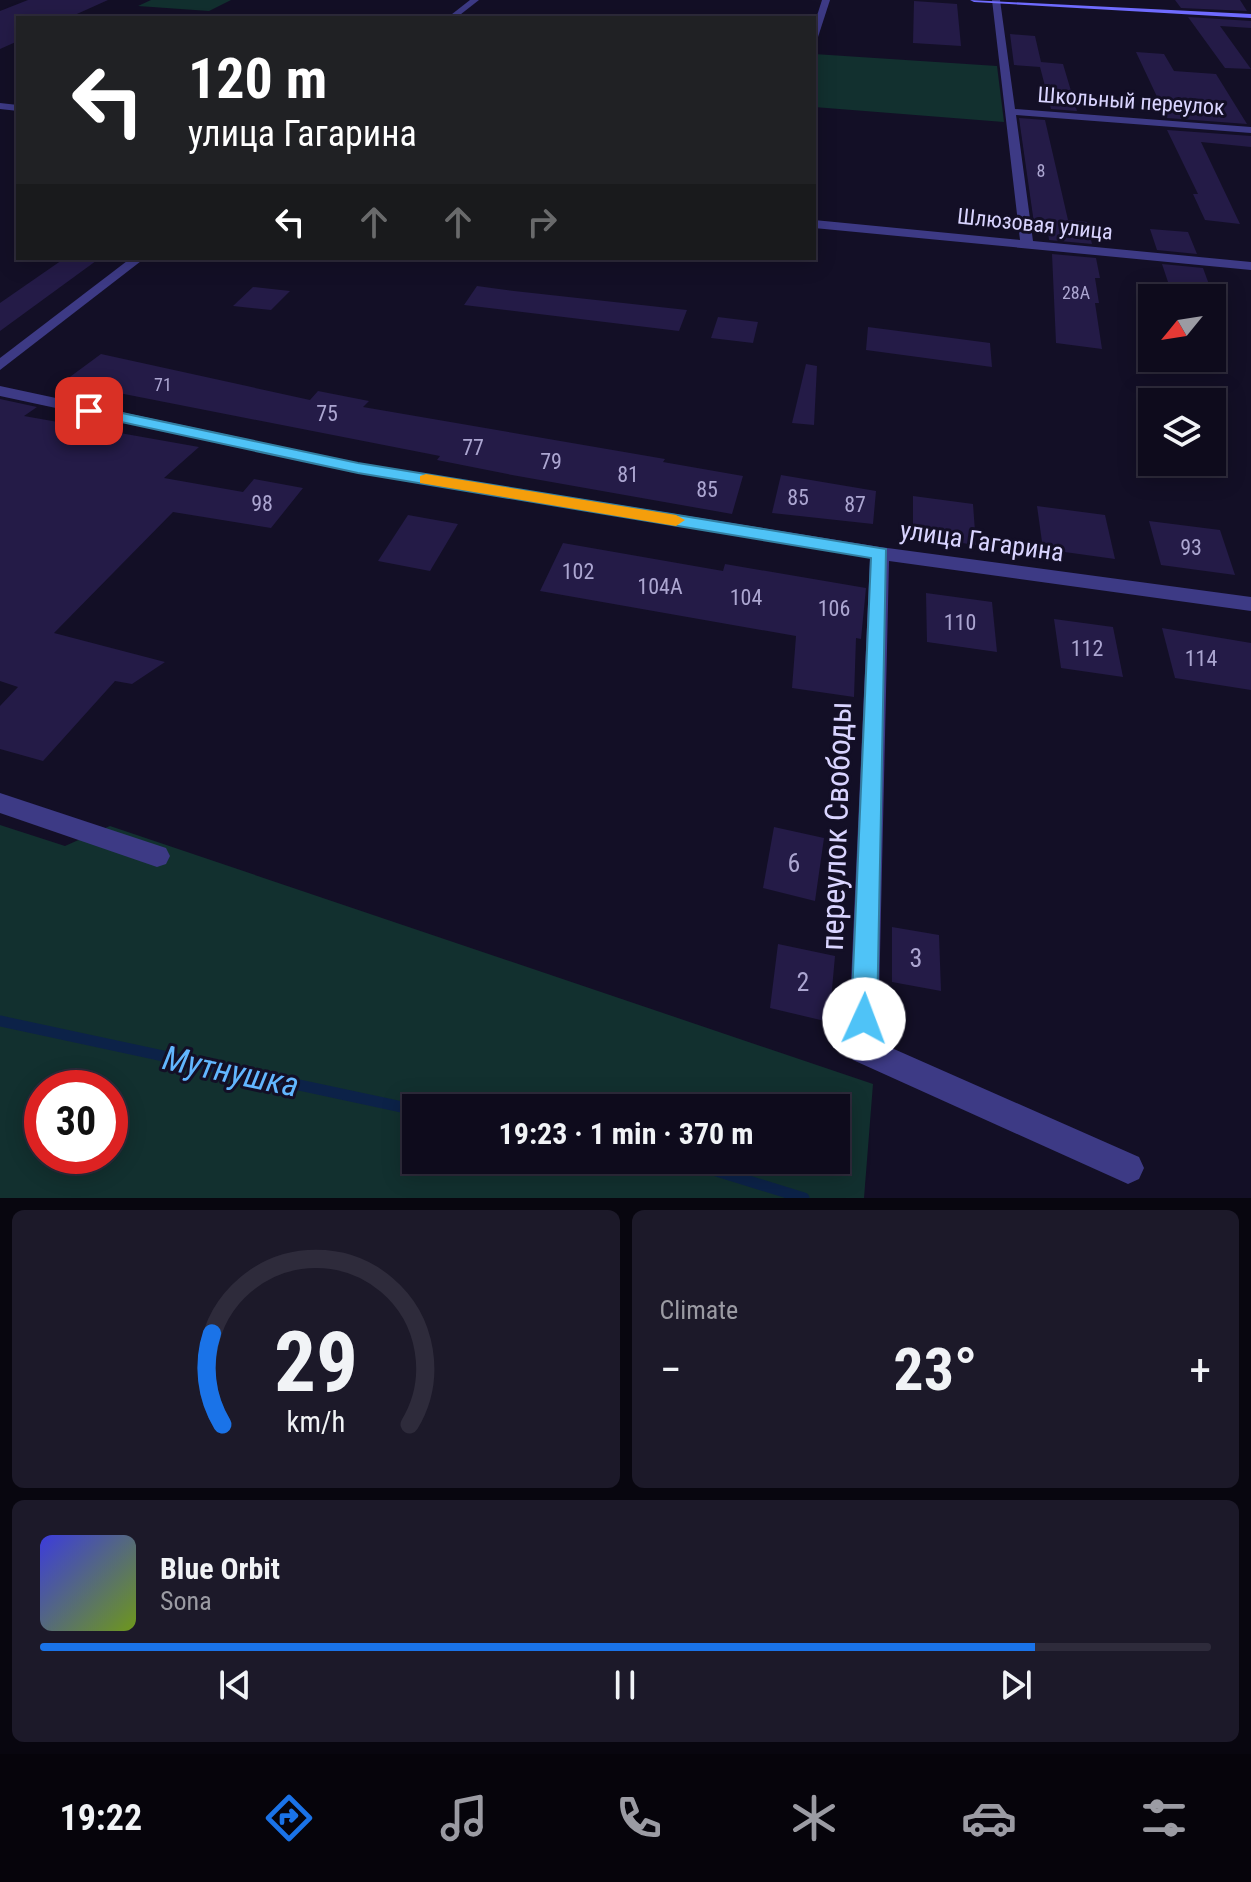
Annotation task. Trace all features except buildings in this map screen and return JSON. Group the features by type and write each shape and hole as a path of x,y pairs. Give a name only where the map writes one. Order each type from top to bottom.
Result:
{"main road":[{"path":"974,0 1251,16"}],"street":[{"path":"454,16 475,0"},
{"path":"816,31 826,0"},
{"path":"996,1 1027,243"},
{"name":"Школьный переулок","path":"1009,112 1251,130"},
{"name":"Шлюзовая улица","path":"816,224 1251,266"},
{"path":"0,365 136,260"},
{"name":"улица Гагарина","path":"0,391 358,468 880,553 1251,604"},
{"name":"переулок Свободы","path":"880,553 863,1050 1128,1168"},
{"path":"0,803 157,856"}],"green space":[{"path":"151,0 231,0 209,11 138,6"},
{"path":"816,54 997,66 1004,122 816,107"},
{"path":"0,825 65,846 110,826 873,1084 864,1198 0,1198"}],"waterway":[{"name":"Мутнушка","path":"0,1021 402,1107"},
{"name":"Мутнушка","path":"726,1174 804,1198"}],"slow traffic":[{"path":"426,479 676,520"}],"route":[{"path":"89,411 358,468 880,553 864,1019"}]}
